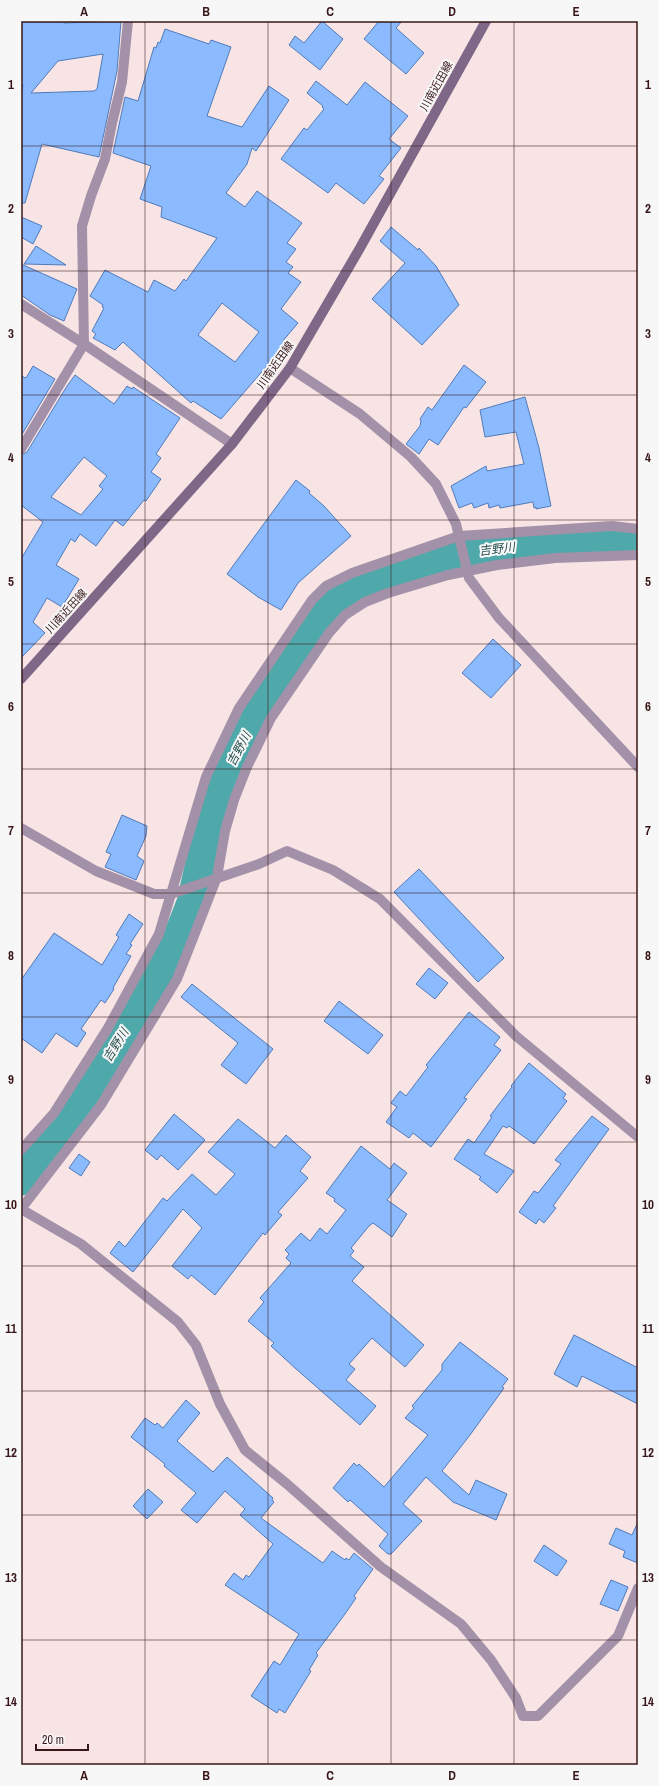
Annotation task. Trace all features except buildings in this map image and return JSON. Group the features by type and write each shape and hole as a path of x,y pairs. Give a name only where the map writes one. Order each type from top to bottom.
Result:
{"main road":[{"name":"川南近田線","path":"21,679 232,444 290,368 360,248 486,21"}],"street":[{"path":"21,449 84,344 82,226 91,196 105,159 122,82 128,21"},
{"path":"21,304 84,344 232,444"},
{"path":"290,368 360,414 411,457 436,484 456,524 467,569 473,585 499,618 638,767"},
{"path":"21,1150 54,1113 108,1028 159,934 206,777 239,708 312,600 326,586 352,573 459,539 612,526 638,529"},
{"path":"638,555 554,558 467,569 424,581 365,602 345,615 328,633 271,718 246,767 225,831 212,879 177,978 101,1105 21,1209 81,1244 178,1322 196,1345 220,1404 245,1450 287,1484 381,1567 461,1624 491,1660 516,1698 523,1716 538,1716 618,1636 638,1588"},
{"path":"21,828 96,871 154,894 171,894 259,864 287,851 333,870 380,899 516,1036 638,1137"}],"waterway":[{"name":"吉野川","path":"21,1180 63,1130 133,1018 177,941 192,903 216,796 237,751 279,680 326,611 342,594 407,569 491,548 638,541"}]}
